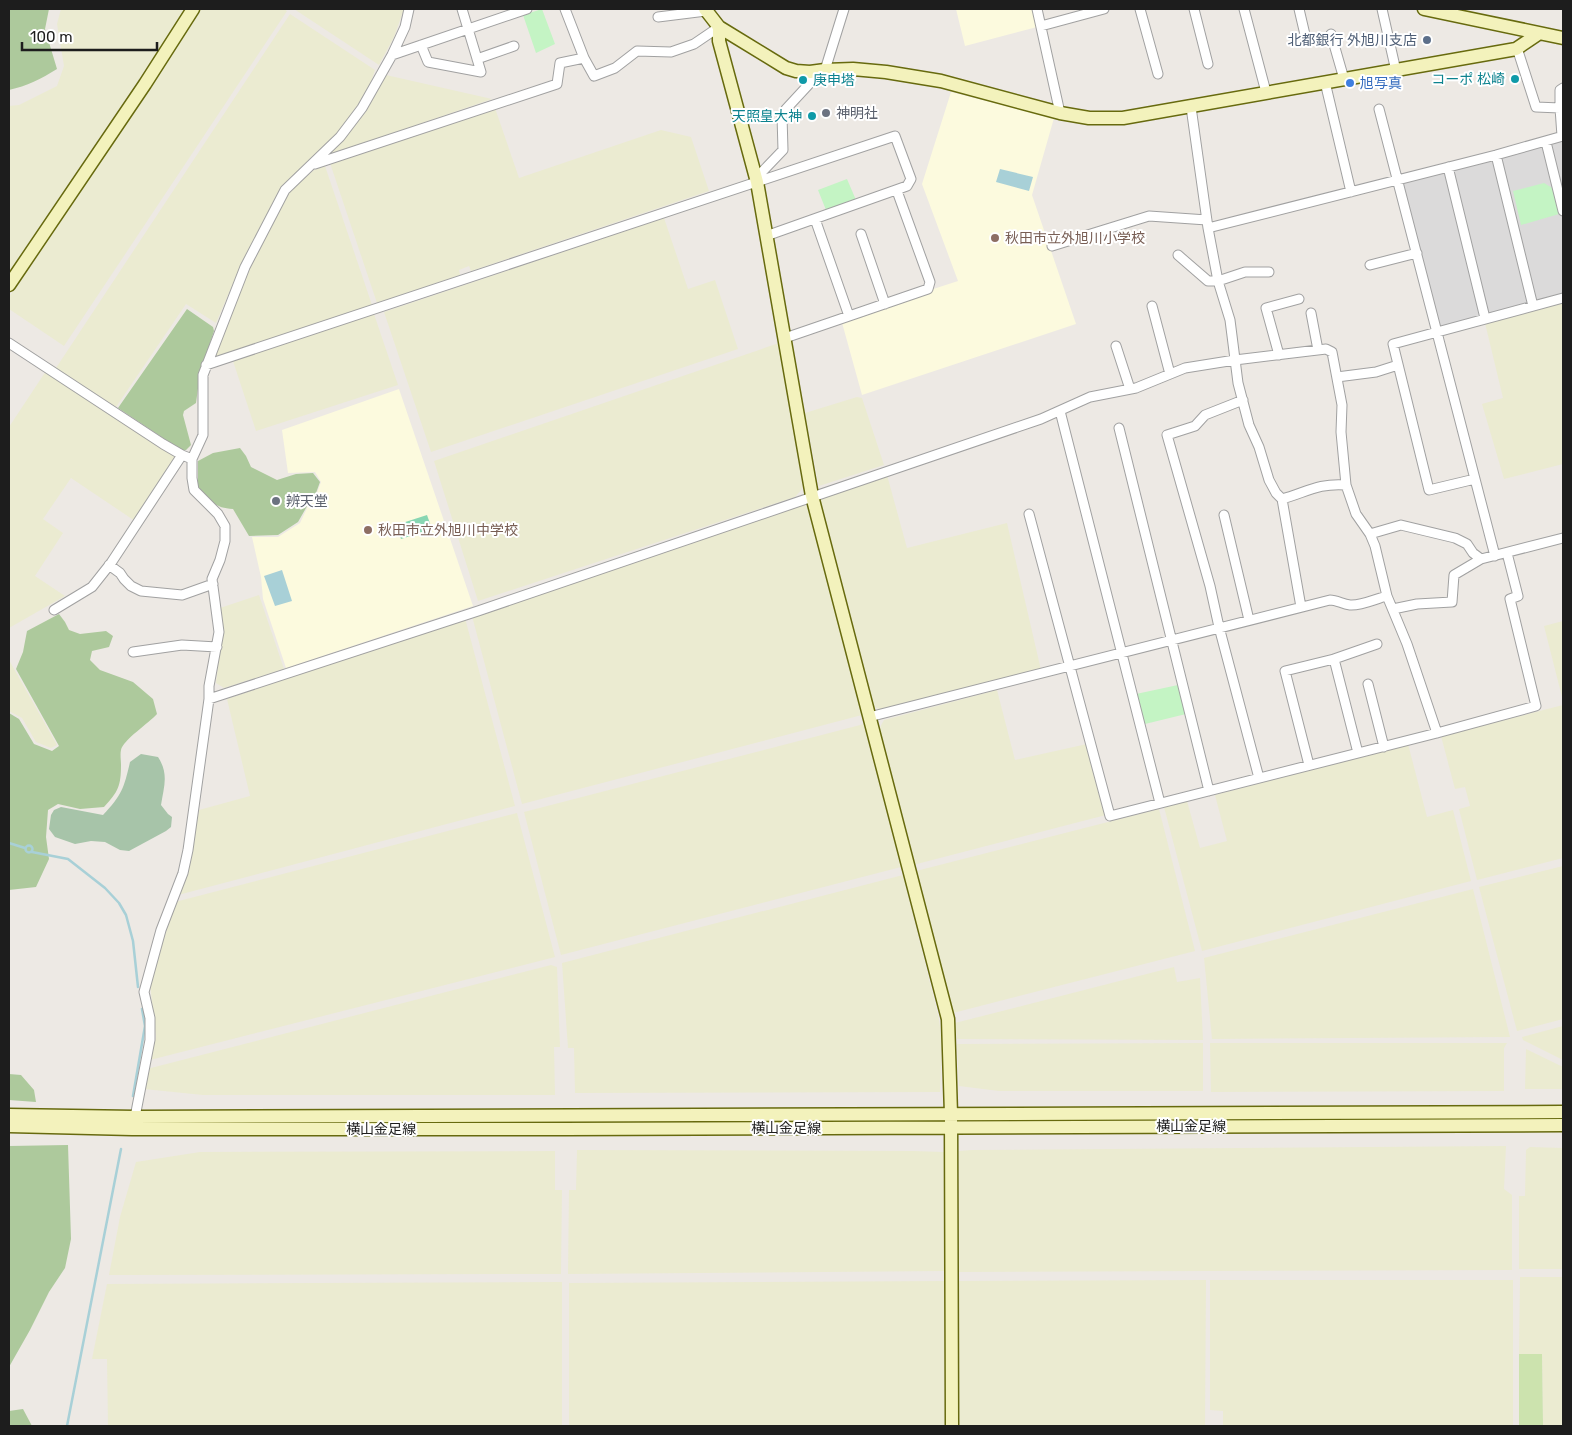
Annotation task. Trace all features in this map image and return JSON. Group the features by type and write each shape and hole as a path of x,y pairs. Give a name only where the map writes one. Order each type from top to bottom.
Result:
{"street":[{"path":"9,285 193,9"},
{"path":"135,1117 150,1040 150,1018 144,992 161,930 183,873 188,850 219,632 212,579 225,541 225,526 218,514 194,490 192,478 192,459 203,435 203,376 245,267 285,190 340,138 362,108 392,55 404,27 409,9"},
{"path":"421,45 428,62 481,72 462,9"},
{"path":"392,55 514,11 527,9"},
{"path":"565,9 584,58 594,76 615,68 637,51 671,52 694,44 719,28"},
{"path":"825,70 844,9"},
{"path":"1037,9 1060,113"},
{"path":"1041,26 1089,11 1104,9"},
{"path":"1140,9 1158,74"},
{"path":"1194,9 1208,64"},
{"path":"1244,9 1266,92"},
{"path":"1299,9 1306,39"},
{"path":"1382,9 1396,71"},
{"path":"1424,9 1563,38"},
{"path":"658,16 705,10 719,28 786,68 796,71 853,69 886,72 941,81 1060,113 1089,118 1123,118 1396,71 1517,48 1538,34"},
{"path":"719,28 719,41 756,179 812,496 948,1019 951,1121 952,1426"},
{"path":"1331,34 1344,79"},
{"path":"477,59 514,46"},
{"path":"1517,48 1536,107 1560,108"},
{"path":"313,165 557,84 560,63 584,58"},
{"path":"756,179 783,150 782,116 811,82 810,72"},
{"path":"1325,82 1351,192"},
{"path":"1052,246 1149,216 1207,224 1351,192 1546,142 1562,136 1560,90 1563,88"},
{"path":"1191,106 1207,224 1218,281 1230,320 1238,383 1249,424 1259,447 1269,480 1276,494 1282,499 1302,607"},
{"path":"1379,109 1495,556"},
{"path":"206,365 756,179 895,136 911,179 907,186 766,236"},
{"path":"1546,142 1563,211"},
{"path":"1496,155 1533,306"},
{"path":"1448,167 1485,318"},
{"path":"784,338 928,289 930,282 896,191"},
{"path":"814,220 849,316"},
{"path":"862,234 885,304"},
{"path":"1370,265 1417,253"},
{"path":"1178,255 1208,281 1218,281 1245,272 1269,272"},
{"path":"1475,479 1429,490 1393,344 1563,298"},
{"path":"1279,355 1266,308 1299,300"},
{"path":"1152,306 1170,374"},
{"path":"1311,313 1318,350"},
{"path":"9,343 163,444 192,459"},
{"path":"1116,346 1130,389"},
{"path":"209,699 478,611 1041,419 1090,397 1130,389 1185,368 1326,349 1332,352 1342,405 1341,432 1346,485 1356,514 1370,534 1375,546 1387,596 1407,644 1437,733"},
{"path":"1337,378 1376,372 1398,365"},
{"path":"1243,400 1205,415 1194,426 1167,435 1210,586 1259,778"},
{"path":"1060,410 1160,803"},
{"path":"1119,428 1209,791"},
{"path":"54,610 92,587 109,565 182,455"},
{"path":"1282,499 1315,487 1334,484 1346,485"},
{"path":"1029,514 1110,816 1536,706 1510,599 1518,596 1507,552"},
{"path":"1224,515 1249,620"},
{"path":"1370,534 1401,525 1410,527 1462,541 1481,559"},
{"path":"1393,609 1417,604 1452,602 1454,575 1481,559 1563,538"},
{"path":"109,565 120,573 131,586 141,591 182,595 212,584"},
{"path":"868,717 1330,600 1353,605 1387,596"},
{"path":"1309,766 1285,671 1334,659 1377,644"},
{"path":"133,652 182,645 216,647"},
{"path":"1334,659 1358,753"},
{"path":"1368,684 1384,746"},
{"name":"横山金足線","path":"9,1126 132,1129 951,1121 1563,1112"},
{"name":"横山金足線","path":"9,1115 1563,1125"}],"shaded area":[{"path":"956,9 1032,9 1037,27 965,46"},
{"name":"秋田市立外旭川小学校","path":"951,92 1054,118 1032,195 1076,324 862,395 841,319 958,281 922,184"},
{"path":"1563,136 1563,298 1437,331 1397,179"},
{"name":"秋田市立外旭川中学校","path":"399,389 473,606 286,668 263,599 261,577 252,537 278,537 300,523 321,482 315,472 288,473 282,430"}],"green space":[{"path":"9,9 49,9 45,29 57,69 34,82 9,90"},
{"path":"61,9 186,9 9,272 9,106 19,105 57,86 64,66 57,24"},
{"path":"200,9 284,9 287,11 64,346 9,309 9,297"},
{"path":"294,9 404,9 394,37 379,65"},
{"path":"542,9 555,44 536,53 523,15"},
{"path":"290,14 375,70 370,85 358,106 336,136 280,190 241,265 216,323 186,304 116,407 56,368"},
{"path":"386,75 492,99 329,155 365,113"},
{"path":"495,108 519,178 661,130 691,137 709,191 471,271 469,266 459,270 460,275 377,303 330,163"},
{"path":"325,166 372,305 215,357 248,271 288,193 314,170"},
{"path":"847,179 856,200 826,210 818,190"},
{"path":"1544,183 1554,189 1559,214 1521,225 1513,191"},
{"path":"664,218 688,289 715,280 738,349 431,452 384,312"},
{"path":"1563,303 1563,464 1504,479 1482,404 1503,398 1485,323"},
{"path":"187,309 213,327 214,331 200,374 196,403 184,411 183,415 191,445 186,450 181,450 118,408"},
{"path":"374,314 398,385 256,431 233,361"},
{"path":"779,343 803,488 795,497 478,601 434,461"},
{"path":"48,368 179,456 135,521 71,478 43,519 63,533 35,576 65,596 9,628 9,427"},
{"path":"857,397 862,398 884,465 819,486 805,413"},
{"path":"240,448 251,467 277,480 296,474 313,473 320,482 316,493 298,522 278,535 249,536 233,509 213,503 198,488 198,461 213,453"},
{"path":"887,475 907,548 1007,523 1041,670 881,710 872,706 820,498"},
{"path":"802,505 808,506 862,715 522,804 472,616"},
{"path":"427,515 432,529 401,539 396,525"},
{"path":"259,595 284,669 224,688 216,683 222,630 220,608"},
{"path":"59,614 69,630 80,634 106,631 113,636 109,647 92,651 90,660 100,670 133,682 153,699 157,714 123,746 119,784 116,793 104,807 80,809 58,804 48,810 46,837 49,859 36,887 9,890 9,713 19,719 34,744 52,751 59,746 16,669 23,652 27,631"},
{"path":"465,618 515,806 178,895 191,853 199,810 250,796 227,699"},
{"path":"1563,621 1563,697 1562,697 1544,626"},
{"path":"9,660 57,745 51,748 36,742 22,718 9,711"},
{"path":"1178,685 1186,714 1145,724 1136,694"},
{"path":"997,690 1015,760 1087,744 1106,815 913,865 879,729 884,720"},
{"path":"1563,705 1563,858 1477,880 1459,809 1470,806 1465,787 1455,789 1441,736"},
{"path":"864,724 901,867 561,955 524,812"},
{"path":"1408,744 1427,817 1453,810 1471,881 1202,951 1164,807 1187,801 1200,848 1227,841 1215,795"},
{"path":"141,754 158,757 164,769 165,780 161,805 172,817 171,827 129,851 120,850 105,842 91,841 75,844 55,837 49,829 51,815 54,810 61,807 103,815 121,791 130,762"},
{"path":"1159,809 1195,951 953,1013 916,871"},
{"path":"517,813 555,957 150,1060 156,1037 150,984 175,902"},
{"path":"1563,866 1563,1019 1517,1031 1479,887"},
{"path":"903,875 939,1019 942,1044 940,1092 575,1093 574,1048 568,1048 562,963"},
{"path":"1473,889 1510,1037 1212,1039 1204,958"},
{"path":"551,965 557,967 560,1047 554,1047 555,1095 203,1095 144,1089 147,1069"},
{"path":"1174,967 1177,982 1200,978 1203,1040 957,1039 955,1023"},
{"path":"1563,1026 1563,1060 1523,1040 1522,1037"},
{"path":"1203,1043 1203,1091 999,1091 959,1086 957,1044"},
{"path":"1210,1043 1507,1043 1504,1048 1504,1091 1211,1092"},
{"path":"1526,1049 1563,1067 1563,1089 1525,1089"},
{"path":"9,1074 21,1075 34,1090 36,1102 9,1100"},
{"path":"68,1145 71,1239 65,1268 49,1292 9,1367 9,1146"},
{"path":"1506,1146 1504,1189 1512,1195 1512,1270 958,1272 959,1151"},
{"path":"1530,1147 1563,1148 1563,1269 1519,1269 1519,1196 1525,1196 1526,1150"},
{"path":"577,1150 944,1152 945,1271 568,1274 569,1190 576,1190"},
{"path":"555,1151 555,1190 562,1190 561,1274 109,1275 120,1217 136,1162 200,1152"},
{"path":"1520,1277 1563,1277 1563,1425 1543,1425 1542,1354 1519,1354"},
{"path":"1206,1280 1205,1426 961,1426 957,1422 957,1281"},
{"path":"1210,1280 1513,1280 1513,1425 1223,1426 1223,1411 1210,1410"},
{"path":"945,1281 946,1423 943,1426 569,1426 569,1283"},
{"path":"562,1282 562,1426 108,1426 107,1359 92,1359 107,1284"},
{"path":"1519,1354 1542,1354 1543,1425 1519,1425"},
{"path":"23,1409 32,1426 9,1426 9,1411"}],"water":[{"path":"1000,169 1033,177 1029,191 996,182"},
{"path":"282,570 292,601 275,606 264,576"}],"waterway":[{"path":"9,843 25,848"},
{"path":"29,845 33,849 29,853 25,849 29,845"},
{"path":"32,852 68,859 105,888 119,903 126,915 133,941 138,987"},
{"path":"133,1096 145,1026 142,1009"},
{"path":"67,1426 121,1149"}],"place":[{"name":"北都銀行 外旭川支店","path":"1427,40"},
{"name":"コーポ 松崎","path":"1515,79"},
{"name":"庚申塔","path":"803,80"},
{"name":"旭写真","path":"1350,83"},
{"name":"神明社","path":"826,113"},
{"name":"天照皇大神","path":"812,116"},
{"name":"秋田市立外旭川小学校","path":"995,238"},
{"name":"辨天堂","path":"276,501"},
{"name":"秋田市立外旭川中学校","path":"368,530"}]}
